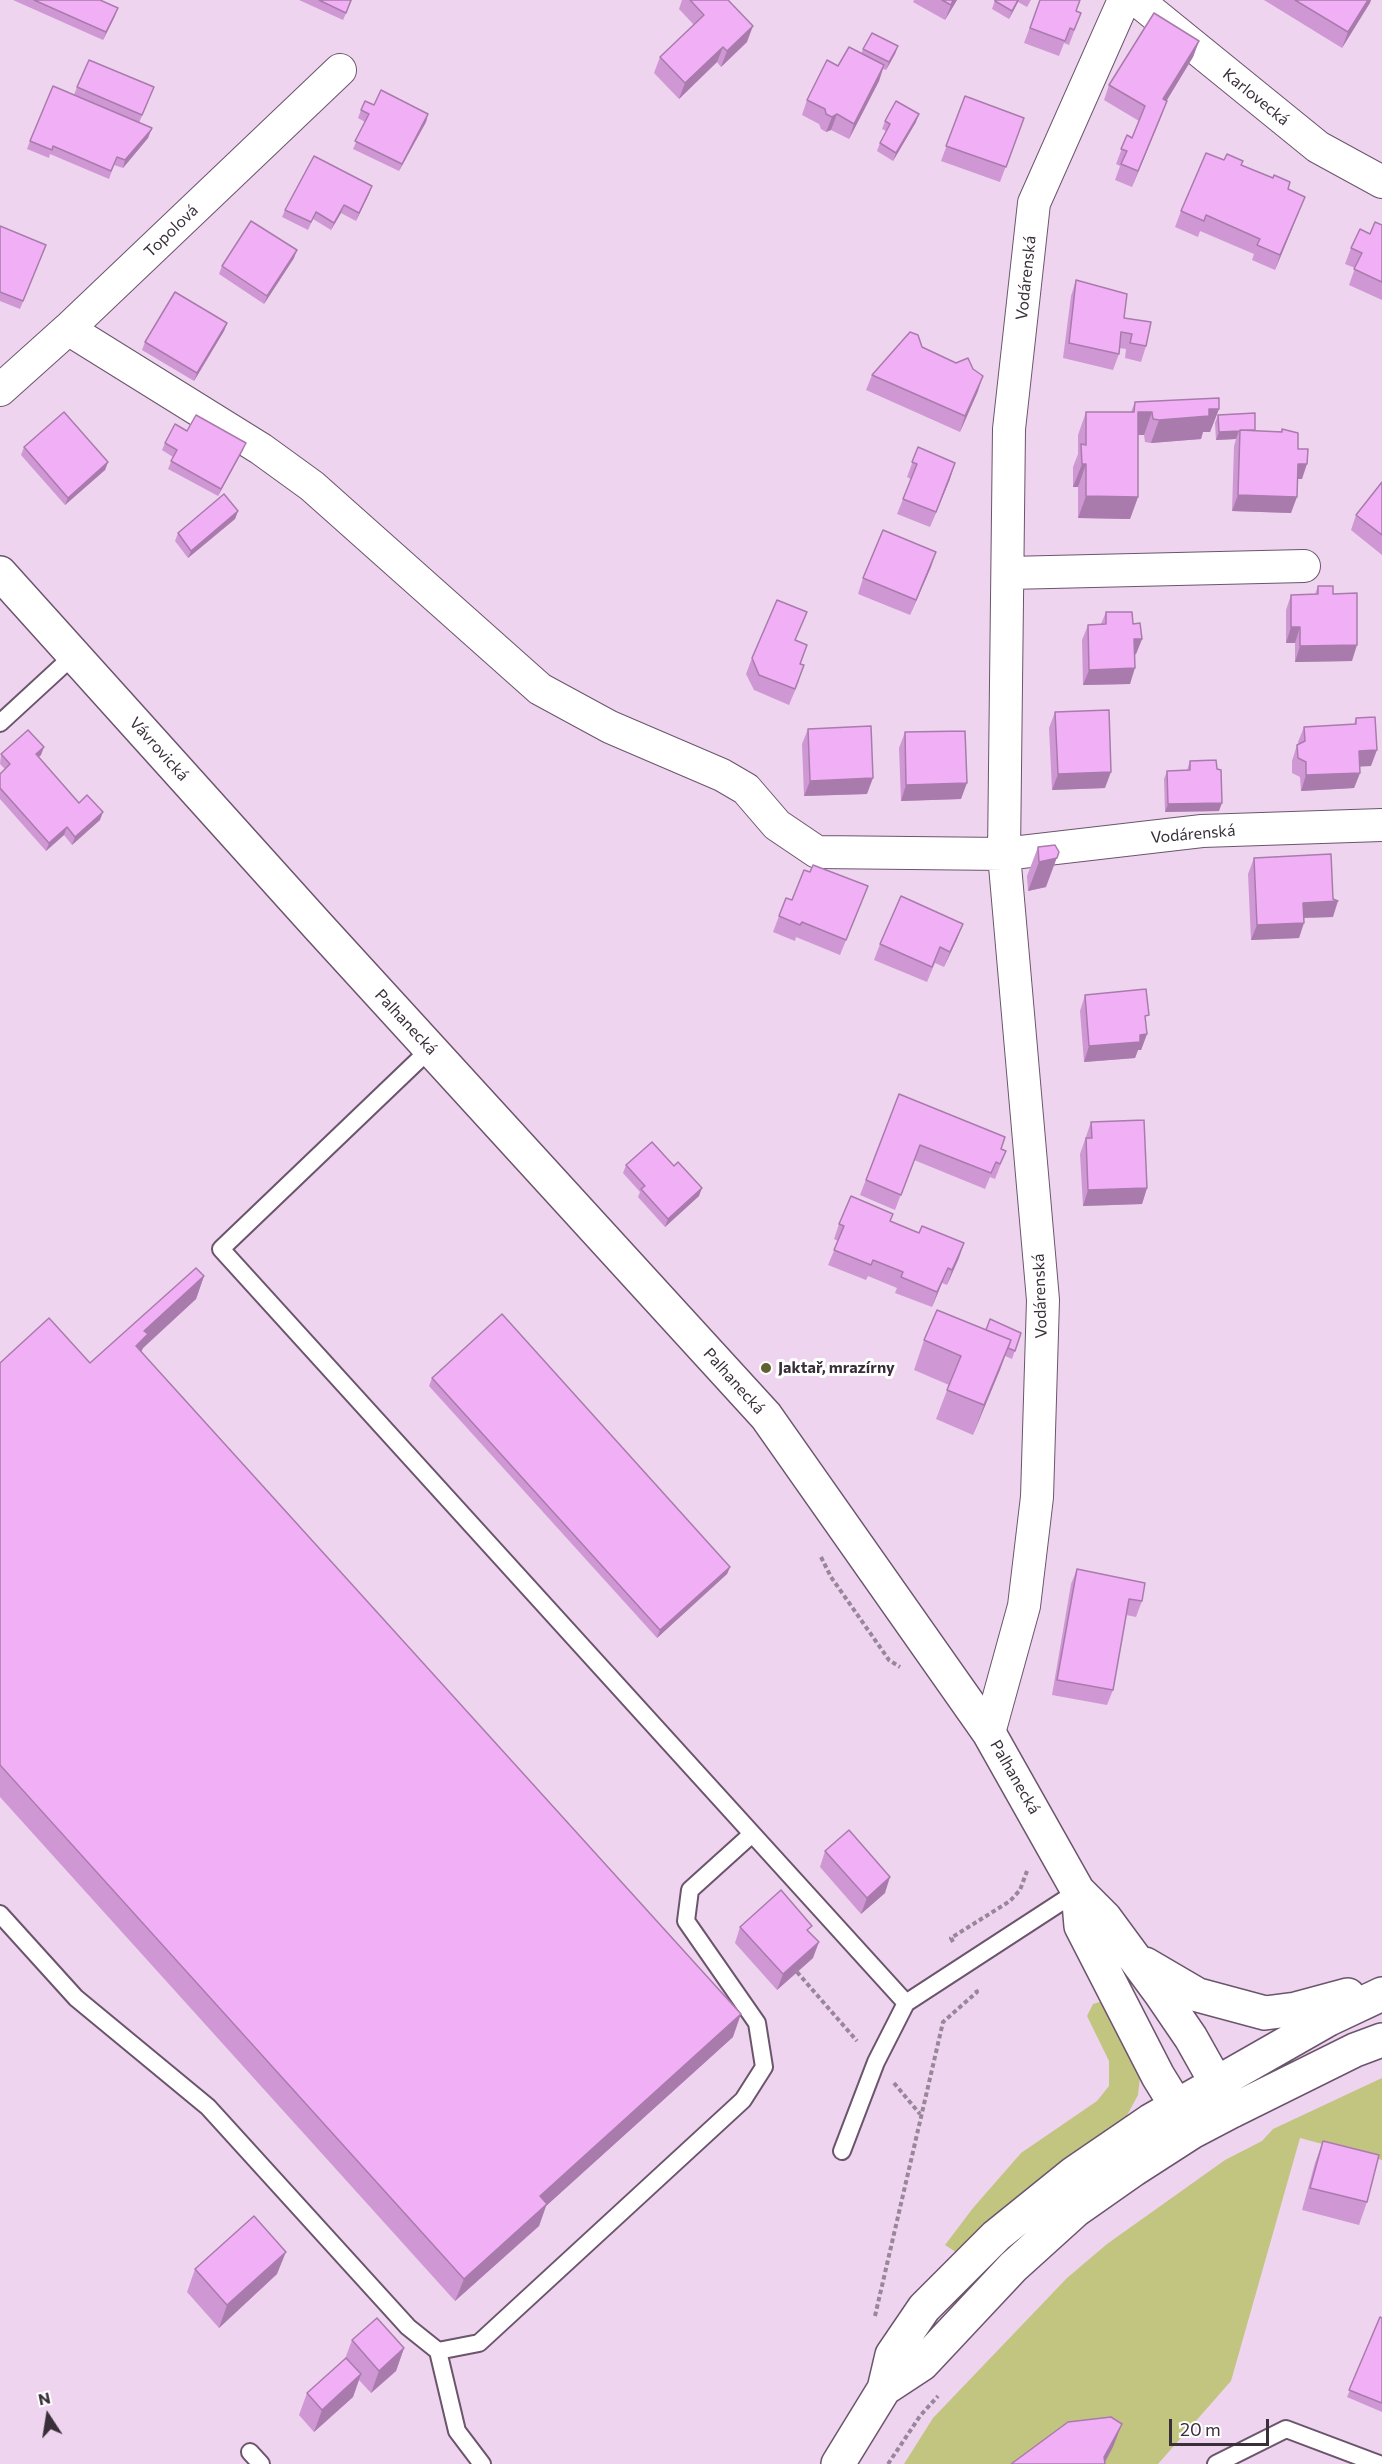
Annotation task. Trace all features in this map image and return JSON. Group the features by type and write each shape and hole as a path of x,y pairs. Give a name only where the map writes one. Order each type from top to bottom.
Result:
{"street":[{"name":"Vodárenská","path":"989,1733 1024,1606 1037,1497 1043,1300 1004,854 1010,429 1034,202 1124,0"},
{"name":"Karlovecká","path":"1137,0 1318,147 1382,182"},
{"name":"Topolová","path":"0,390 68,329 340,70"},
{"name":"Vodárenská","path":"68,329 261,449 312,486 540,689 609,728 722,775 746,789 777,825 817,852 1004,854 1202,831 1382,825"},
{"path":"1008,573 1304,566"},
{"name":"Vávrovická","path":"0,573 318,926"},
{"name":"Palhanecká","path":"318,926 766,1416 989,1733 1078,1891 1105,1918 1191,2038 1224,2098"},
{"name":"Palhanecká","path":"1078,1891 1081,1926 1158,2076 1185,2118"},
{"path":"1131,1955 1198,1995 1265,2013 1296,2009 1331,1998 1382,1989"},
{"path":"1224,2098 1329,2019 1382,1994"},
{"path":"838,2464 884,2389 892,2355 924,2308 996,2236 1074,2173 1224,2098 1382,2040"}],"lane":[{"path":"0,723 75,655"},
{"path":"430,1049 221,1249 906,2003"},
{"path":"438,2351 479,2343 742,2100 764,2067 756,2023 686,1921 690,1890 752,1833"},
{"path":"842,2151 876,2062 906,2003 1078,1891"},
{"path":"0,1914 76,1998 208,2108 408,2327 438,2351 457,2431 482,2464"},
{"path":"1216,2464 1286,2429 1379,2464"}],"path":[{"path":"816,1548 831,1576 890,1660 906,1672"},
{"path":"875,2318 943,2022 977,1992 951,1938 1010,1901 1020,1890 1028,1861"},
{"path":"888,2464 920,2416 943,2391"}],"green space":[{"path":"1106,2000 1140,2077 1138,2095 1124,2121 965,2258 945,2245 973,2208 1021,2153 1097,2101 1109,2086 1109,2061 1087,2016 1093,2004"},
{"path":"1382,2078 1382,2160 1300,2138 1231,2381 1158,2464 904,2464 933,2418 1067,2278 1107,2244 1225,2160 1262,2141 1273,2129"}],"building":[{"path":"34,0 100,0 118,8 106,32"},
{"path":"319,0 351,0 346,13"},
{"path":"690,0 728,0 753,26 727,51 723,47 685,83 660,57 704,15"},
{"path":"942,0 953,0 951,5"},
{"path":"995,0 1018,0 1012,11"},
{"path":"1040,0 1080,0 1076,11 1081,13 1074,30 1070,28 1065,41 1030,28"},
{"path":"1295,0 1368,0 1348,32"},
{"path":"1154,13 1199,41 1163,99 1167,101 1138,171 1121,164 1127,151 1121,149 1127,135 1132,138 1145,106 1109,85"},
{"path":"872,33 898,46 889,62 863,49"},
{"path":"849,47 884,65 854,124 837,114 832,117 826,114 825,109 807,100 827,60 838,66"},
{"path":"89,60 154,87 142,115 77,87"},
{"path":"53,86 152,128 125,160 117,157 111,171 53,146 52,150 30,141"},
{"path":"381,90 428,114 402,164 355,141 369,114 361,110 365,101 374,105"},
{"path":"965,96 1024,118 1006,167 946,146"},
{"path":"896,101 919,114 896,153 880,143 890,124 885,121"},
{"path":"1206,153 1224,160 1227,154 1243,161 1241,165 1290,182 1288,189 1305,197 1280,255 1257,245 1260,239 1206,215 1204,221 1181,211"},
{"path":"314,156 372,186 359,213 344,205 334,223 316,212 311,222 285,210"},
{"path":"251,221 297,250 267,296 222,266"},
{"path":"1375,222 1382,225 1382,282 1354,269 1362,253 1351,248 1360,229 1370,234"},
{"path":"0,226 46,245 23,301 0,292"},
{"path":"1076,280 1127,294 1124,318 1151,322 1146,346 1130,343 1132,334 1121,332 1119,354 1069,343"},
{"path":"175,292 227,323 197,373 145,342"},
{"path":"910,332 918,335 922,347 956,363 968,358 973,369 983,376 965,416 872,375"},
{"path":"1219,398 1219,409 1209,409 1209,416 1159,420 1153,419 1152,412 1138,412 1138,497 1086,496 1086,464 1082,464 1081,444 1086,445 1086,412 1134,412 1135,402"},
{"path":"64,412 108,462 68,498 24,447"},
{"path":"1255,413 1255,430 1219,432 1218,415"},
{"path":"196,415 246,443 221,489 171,461 177,450 165,443 175,424 187,431"},
{"path":"1282,429 1298,433 1298,449 1308,449 1307,464 1298,464 1297,497 1238,495 1240,430 1282,432"},
{"path":"918,447 955,463 936,512 903,499 917,464 912,462"},
{"path":"1382,482 1382,535 1356,515"},
{"path":"224,494 238,511 191,551 178,533"},
{"path":"883,530 936,552 916,600 863,578"},
{"path":"1318,586 1333,586 1333,594 1357,593 1357,645 1300,646 1300,627 1291,627 1291,595 1318,594"},
{"path":"777,600 807,612 795,640 807,645 800,664 804,665 795,689 759,675 752,658"},
{"path":"1106,612 1132,612 1133,624 1140,623 1142,639 1134,639 1135,668 1089,670 1088,625 1106,624"},
{"path":"1109,710 1111,772 1058,774 1055,712"},
{"path":"1375,717 1377,750 1359,751 1360,773 1306,775 1306,762 1298,758 1297,745 1305,741 1304,727 1356,724 1356,718"},
{"path":"871,726 873,778 810,781 808,729"},
{"path":"28,730 44,747 36,754 79,803 87,795 103,812 75,837 67,827 49,843 0,788 0,774 10,764 1,754"},
{"path":"965,731 967,783 906,785 905,732"},
{"path":"1216,760 1217,769 1221,770 1222,803 1168,804 1167,771 1190,770 1190,761"},
{"path":"1055,845 1059,852 1057,858 1039,862 1038,847"},
{"path":"1331,854 1333,899 1338,901 1303,903 1304,923 1257,925 1254,858"},
{"path":"813,865 868,886 846,940 802,922 800,925 779,916 786,898 792,900 804,870 810,872"},
{"path":"901,896 963,924 950,952 940,947 932,967 880,944"},
{"path":"1146,989 1149,1015 1145,1016 1147,1034 1140,1035 1140,1042 1089,1046 1085,995"},
{"path":"899,1094 1005,1137 1001,1149 1006,1151 1000,1164 996,1162 991,1173 920,1145 901,1195 866,1180"},
{"path":"1144,1120 1147,1188 1088,1190 1086,1138 1092,1138 1091,1122"},
{"path":"652,1142 674,1166 678,1162 702,1188 668,1219 641,1189 645,1186 626,1165"},
{"path":"851,1196 893,1214 890,1221 919,1233 922,1226 964,1243 952,1270 948,1268 937,1292 901,1277 903,1272 873,1260 871,1265 834,1250 844,1226 839,1224"},
{"path":"196,1268 204,1276 144,1331 148,1334 136,1346 741,2014 540,2196 547,2204 464,2279 0,1765 0,1363 49,1318 90,1363"},
{"path":"937,1310 1011,1340 984,1405 947,1390 961,1356 924,1340"},
{"path":"502,1314 730,1567 660,1630 432,1378"},
{"path":"990,1319 1021,1333 1015,1351 1008,1348 1011,1340 986,1330"},
{"path":"1077,1569 1145,1583 1142,1601 1129,1599 1113,1690 1057,1680"},
{"path":"849,1830 890,1877 867,1898 825,1851"},
{"path":"781,1890 812,1926 807,1930 819,1942 783,1974 740,1927"},
{"path":"1323,2141 1379,2155 1367,2202 1310,2188"},
{"path":"254,2216 286,2252 227,2305 195,2269"},
{"path":"1380,2317 1382,2318 1382,2403 1349,2390"},
{"path":"377,2318 404,2348 379,2371 352,2340"},
{"path":"346,2358 361,2374 322,2410 307,2393"},
{"path":"1111,2417 1122,2424 1104,2457 1105,2464 1011,2464 1068,2422"}],"place":[{"name":"Jaktař, mrazírny","path":"766,1368"}]}
